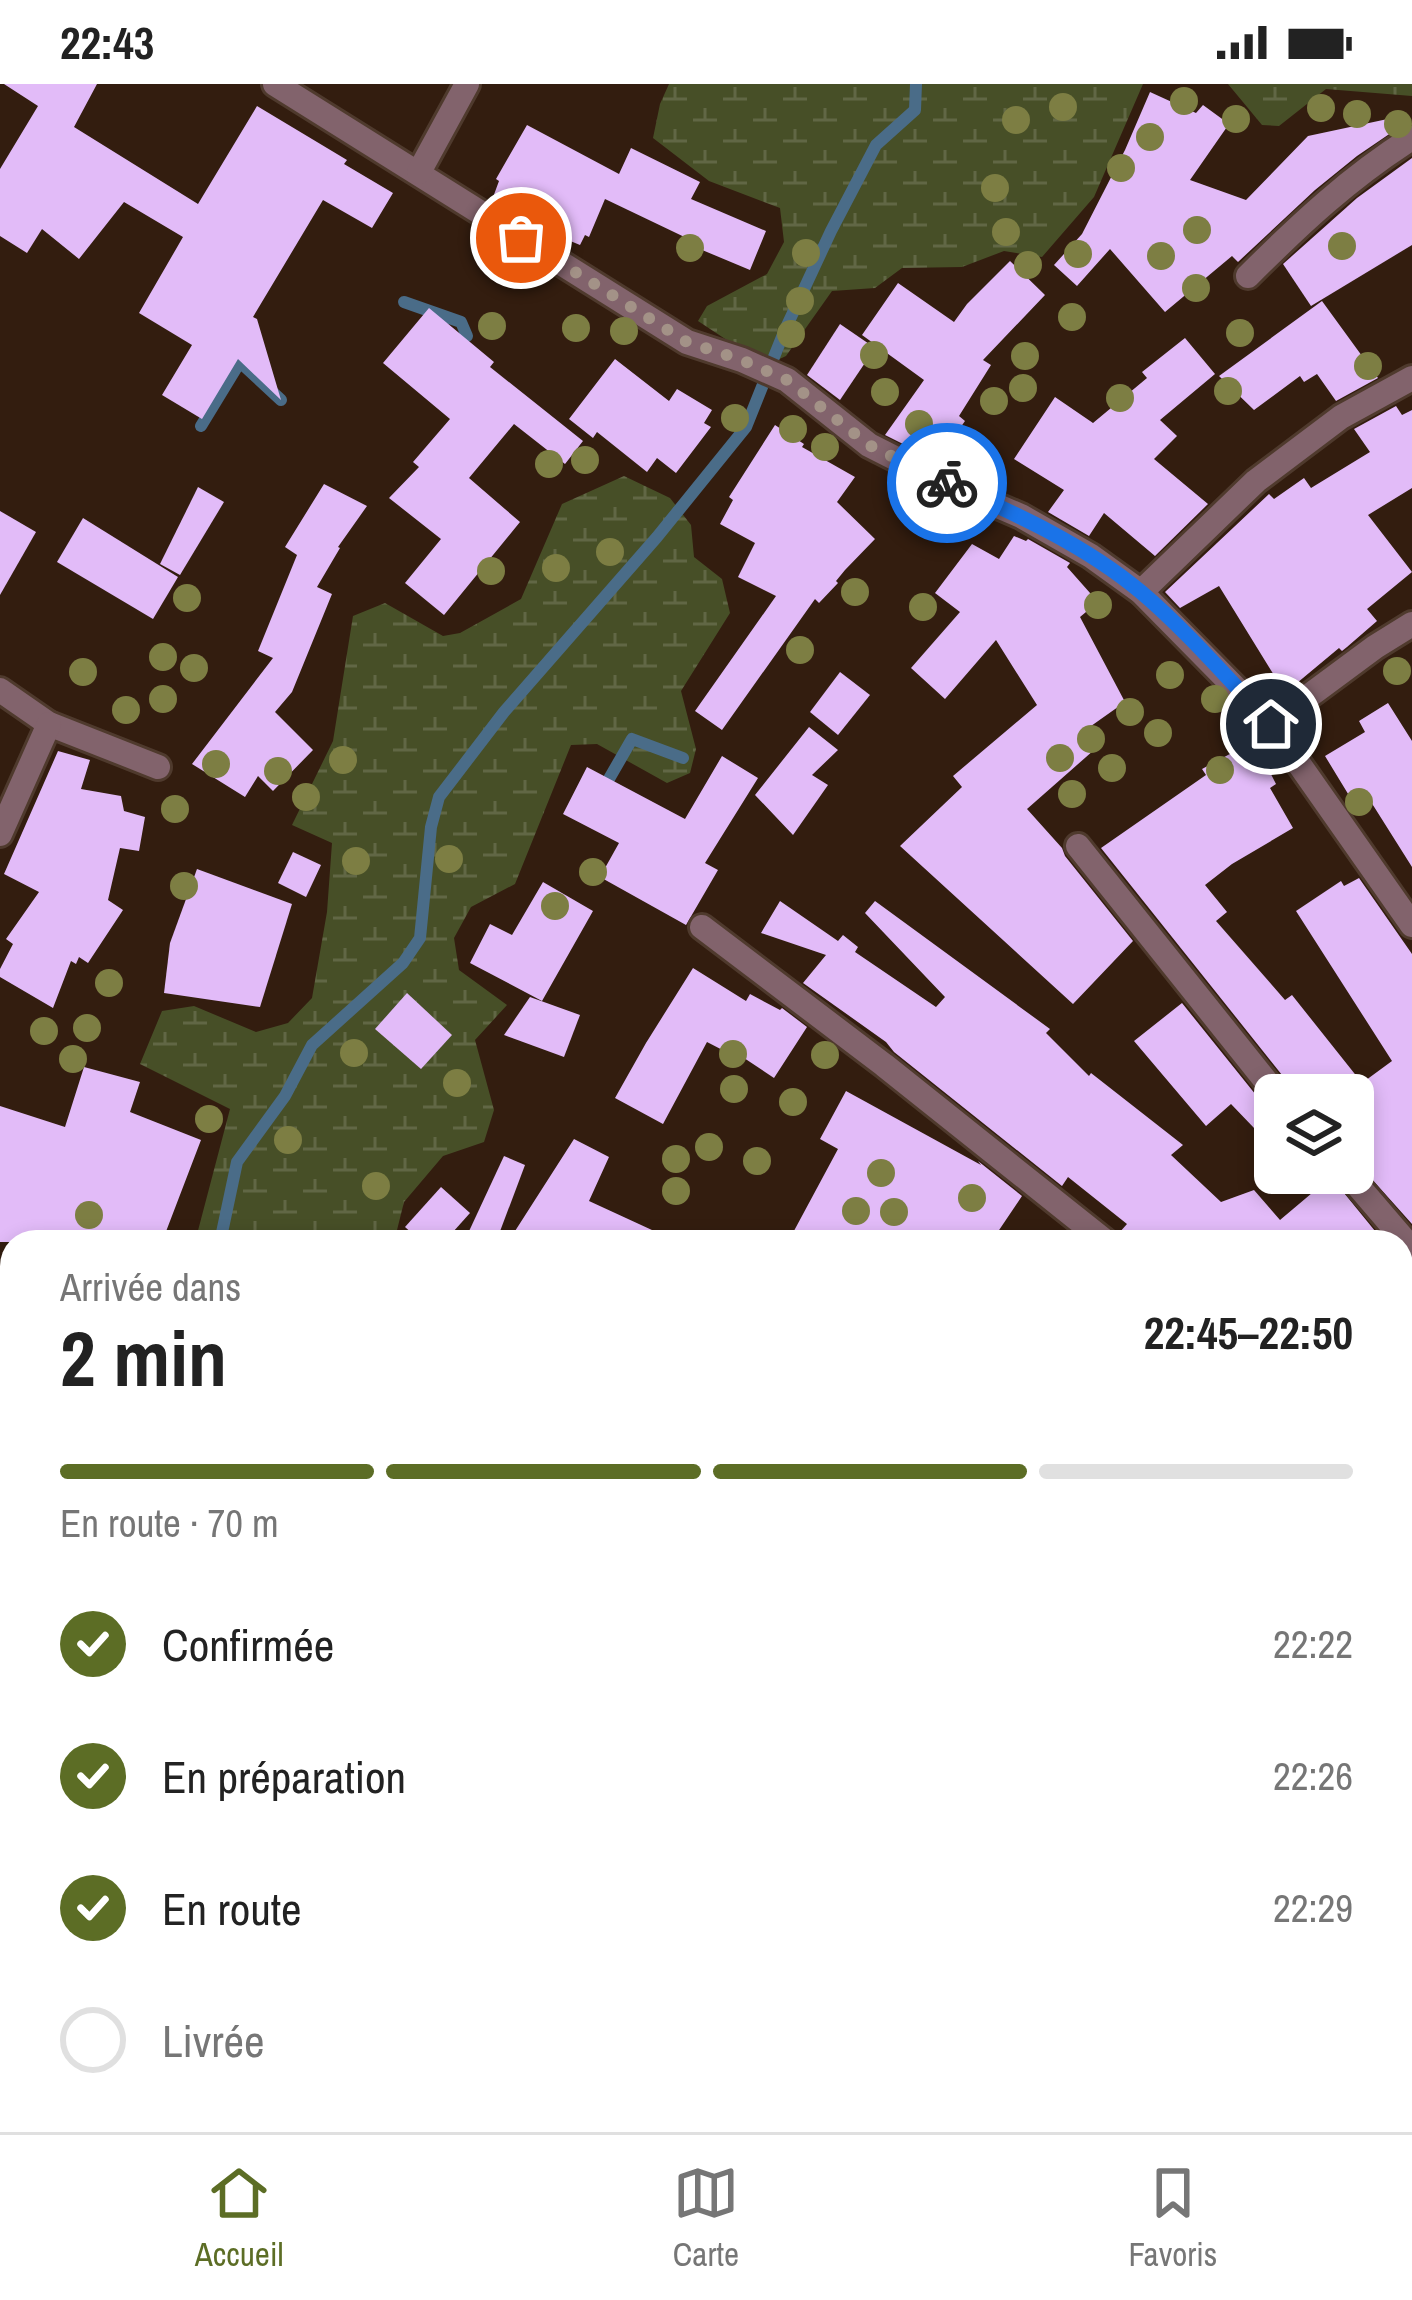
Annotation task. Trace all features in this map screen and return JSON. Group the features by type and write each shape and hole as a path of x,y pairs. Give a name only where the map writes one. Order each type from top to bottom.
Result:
{"street":[{"path":"275,84 687,342 787,380 869,445 1021,516 1091,556 1141,592 1271,724 1412,925"},
{"path":"418,172 467,84"},
{"path":"1248,276 1316,208 1412,139"},
{"path":"1141,592 1256,481 1341,417 1412,378"},
{"path":"1271,724 1412,624"},
{"path":"0,690 49,724 158,767"},
{"path":"0,834 49,724"},
{"path":"1078,846 1260,1074"},
{"path":"702,927 1091,1230"},
{"path":"1365,1194 1396,1230"}],"green space":[{"path":"669,84 1143,84 1094,197 1042,257 1004,251 962,267 902,268 875,288 832,291 786,356 771,363 754,358 698,321 707,306 767,274 784,242 780,208 709,181 653,138"},
{"path":"1228,84 1412,84 1412,96 1326,89 1279,126 1262,125"},
{"path":"624,476 670,498 691,525 694,557 722,579 730,613 681,691 696,749 690,773 667,783 597,744 571,745 515,884 471,907 454,938 459,970 507,1005 475,1040 494,1110 484,1142 443,1156 404,1202 397,1230 198,1230 230,1109 140,1064 162,1011 194,1006 256,1032 288,1023 312,998 327,912 332,843 292,825 333,741 353,616 385,603 443,636 460,633 521,599 562,504"}],"building":[{"path":"4,84 97,84 74,127 198,204 257,106 393,193 372,228 323,200 253,317 281,400 238,359 202,419 162,395 192,345 139,313 183,237 124,202 79,259 42,229 27,253 0,236 0,169 38,106"},
{"path":"1150,92 1196,113 1203,105 1229,124 1190,180 1246,200 1308,136 1397,117 1404,124 1315,190 1238,262 1232,256 1165,312 1110,249 1077,286 1054,265 1082,234"},
{"path":"527,125 619,174 631,148 700,182 691,199 766,231 750,270 605,199 589,237 585,235 580,245 492,200 496,179"},
{"path":"1412,158 1412,245 1311,306 1283,264 1357,198"},
{"path":"1010,261 1045,295 983,360 991,365 959,416 965,421 937,461 885,435 924,380 862,335 898,283 954,322"},
{"path":"1322,301 1378,378 1336,401 1317,374 1304,382 1300,376 1254,410 1219,376"},
{"path":"429,308 494,362 490,367 583,441 565,464 514,424 469,478 520,522 444,615 405,583 441,539 389,498 419,467 413,462 450,419 383,363"},
{"path":"840,324 875,348 840,400 807,375"},
{"path":"1185,338 1215,374 1160,420 1177,436 1154,459 1208,504 1155,556 1104,513 1089,536 1048,512 1064,490 1014,459 1055,397 1093,423 1147,378 1142,372"},
{"path":"615,359 669,401 677,389 712,410 704,423 711,427 676,473 657,458 647,472 597,432 593,438 569,419"},
{"path":"1396,406 1402,415 1412,410 1412,488 1368,515 1412,572 1367,609 1377,621 1285,693 1219,586 1180,608 1165,592 1269,494 1274,499 1304,478 1311,488 1370,452 1354,429"},
{"path":"775,425 802,447 855,477 837,502 875,539 819,603 815,599 722,730 695,711 776,596 738,577 755,543 720,524 733,500 729,497"},
{"path":"324,484 367,506 317,587 332,594 292,692 275,712 313,750 273,791 258,776 245,797 192,764 273,658 258,651 297,555 285,547"},
{"path":"198,487 224,502 180,575 160,564"},
{"path":"0,511 36,532 0,595"},
{"path":"83,518 178,577 153,619 57,562"},
{"path":"1014,536 1070,563 1067,567 1098,602 1080,617 1125,702 1084,731 1094,750 1027,809 1133,941 1073,1004 900,846 962,787 953,776 1037,705 996,640 945,699 911,668 960,612 935,593 972,544 999,559"},
{"path":"840,672 870,695 838,735 810,712"},
{"path":"1388,703 1412,741 1412,867 1366,794 1353,802 1325,756 1365,732 1359,721"},
{"path":"809,727 838,750 812,775 828,785 793,835 755,795"},
{"path":"1254,741 1276,784 1270,788 1293,828 1205,885 1227,912 1216,921 1285,1000 1292,995 1355,1074 1281,1074 1101,848 1206,775 1202,769"},
{"path":"58,751 90,760 81,789 121,796 124,811 145,817 139,851 120,848 108,900 123,910 88,963 79,957 76,964 71,961 53,1008 0,977 0,969 13,944 6,939 39,892 4,874"},
{"path":"722,756 758,778 705,863 718,870 686,925 600,877 619,843 563,814 587,767 685,819"},
{"path":"293,852 321,865 306,897 278,883"},
{"path":"197,869 292,904 260,1007 164,993 170,943"},
{"path":"1359,878 1412,954 1412,1224 1374,1181 1374,1074 1392,1061 1296,911 1341,881 1344,886"},
{"path":"543,882 593,911 542,1001 470,963 490,924 512,935"},
{"path":"780,901 838,941 843,935 858,947 855,952 936,1007 945,997 865,913 875,901 1050,1029 1046,1033 1089,1076 1091,1073 1183,1145 1171,1155 1221,1202 1254,1190 1280,1220 1311,1194 1345,1194 1374,1230 1122,1230 1127,1224 1068,1177 1062,1186 886,1042 803,983 826,955 761,933"},
{"path":"693,968 746,1001 750,994 782,1008 807,1027 774,1078 738,1054 707,1042 663,1124 615,1098"},
{"path":"407,993 452,1035 421,1069 375,1029"},
{"path":"530,997 580,1015 564,1057 504,1035"},
{"path":"1182,1003 1254,1093 1254,1128 1231,1104 1206,1126 1134,1041"},
{"path":"84,1067 140,1082 130,1112 201,1140 167,1230 0,1230 0,1106 65,1127"},
{"path":"846,1091 981,1165 978,1161 1022,1196 999,1230 794,1230 838,1149 820,1139"},
{"path":"574,1139 609,1157 589,1201 652,1230 516,1230"},
{"path":"504,1156 525,1165 501,1230 470,1230"},
{"path":"441,1187 470,1213 455,1230 405,1227"}],"waterway":[{"path":"223,1230 237,1162 285,1096 312,1045 403,963 420,938 431,827 439,797 504,712 746,427 831,231 876,145 915,110 916,84"},
{"path":"404,302 461,322 467,336"},
{"path":"201,426 240,362 281,400"},
{"path":"602,791 632,739 683,758"}],"way so far":[{"path":"521,238 687,342 787,380 869,445 947,483"}],"route":[{"path":"947,483 1021,516 1091,556 1141,592 1271,724"}]}
